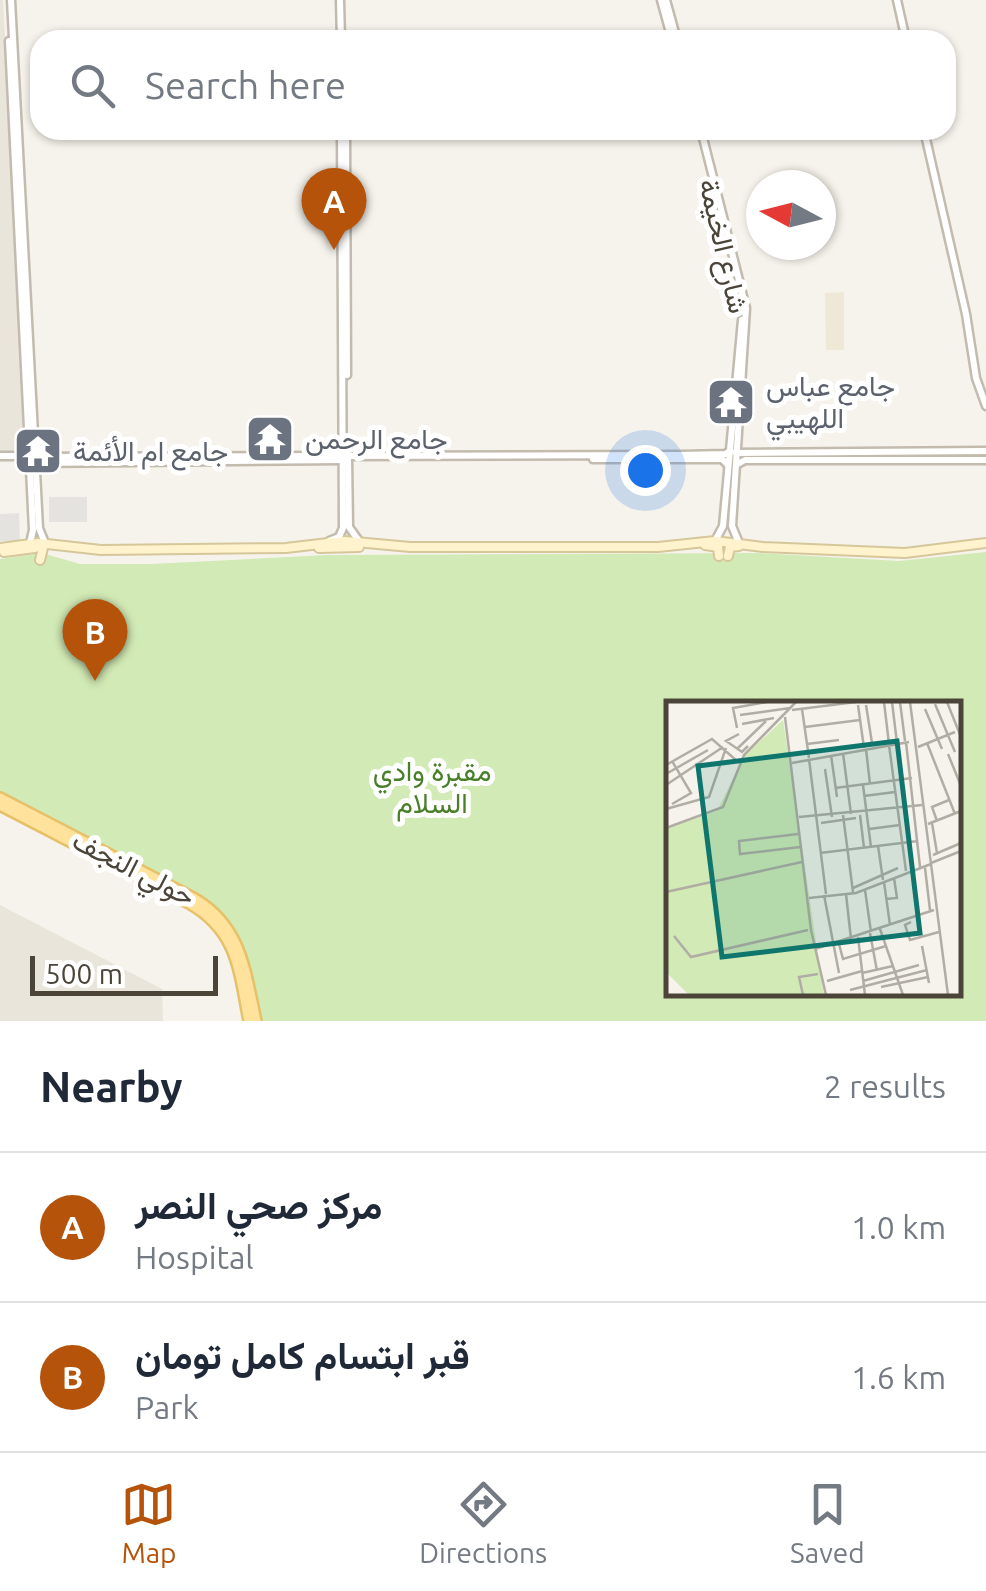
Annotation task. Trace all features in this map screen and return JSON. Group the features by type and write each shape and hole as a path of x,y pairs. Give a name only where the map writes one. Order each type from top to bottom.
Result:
{"main road":[{"path":"390,548 658,547 715,541 779,549 905,553 986,545"},
{"path":"306,548 324,542 390,548 656,550 739,544"},
{"path":"37,543 38,560"},
{"path":"0,550 37,543 78,550 352,545"},
{"path":"705,545 718,548 724,556 730,547 739,544"},
{"path":"347,558 352,545"},
{"name":"حولي النجف","path":"0,802 218,914 241,951 252,1021"}],"street":[{"path":"9,0 37,543"},
{"path":"342,0 343,30"},
{"path":"663,0 670,30"},
{"path":"896,0 904,30"},
{"path":"344,140 345,416 352,545"},
{"name":"شارع الخيمة","path":"698,140 711,179"},
{"name":"شارع الخيمة","path":"701,140 746,302 722,532"},
{"path":"926,140 964,304 976,378 986,406"},
{"name":"شارع الخيمة","path":"716,197 742,302 741,360"},
{"name":"شارع الخيمة","path":"732,532 730,459 743,408 740,380"},
{"path":"0,456 67,460 749,457"},
{"path":"730,459 982,456"},
{"path":"346,458 342,533 347,540 351,533"},
{"path":"715,541 722,532 727,540 732,532 739,544"},
{"path":"324,542 342,533"}],"shaded area":[{"path":"3,0 28,461 0,460"},
{"path":"844,292 844,350 826,350 825,293"},
{"path":"49,497 87,497 87,522 49,522"},
{"path":"19,513 20,541 0,541 0,514"},
{"path":"0,905 162,989 163,1021 0,1021"}],"green space":[{"name":"مقبرة وادي السلام","path":"986,552 986,1021 257,1021 233,932 0,796 0,559 42,553 80,564 151,564 327,555 758,553 899,561"}],"place":[{"name":"مركز صحي النصر","path":"334,250"},
{"name":"جامع عباس اللهيبي","path":"731,402"},
{"name":"جامع الرحمن","path":"270,439"},
{"name":"جامع ام الأئمة","path":"38,451"},
{"name":"قبر ابتسام كامل تومان","path":"95,681"}]}
